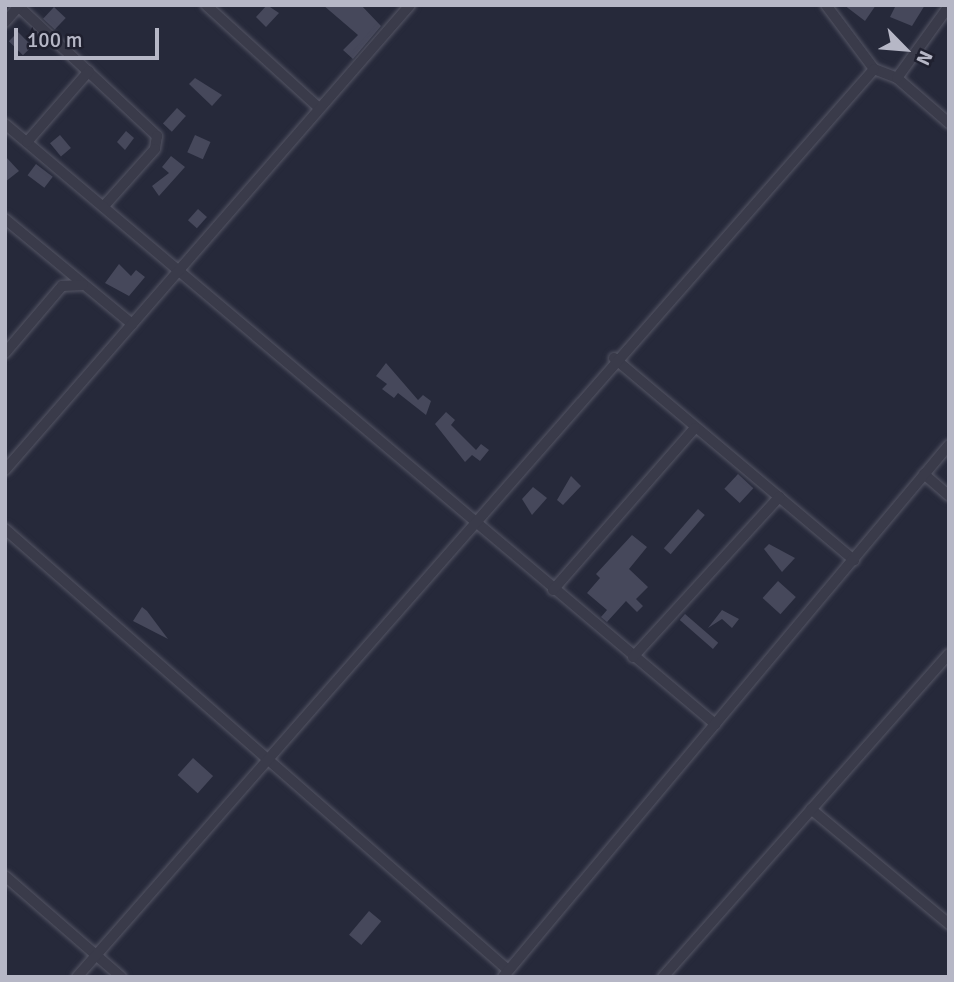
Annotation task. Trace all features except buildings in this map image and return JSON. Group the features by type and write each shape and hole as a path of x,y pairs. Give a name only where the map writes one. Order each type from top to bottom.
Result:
{"street":[{"path":"206,5 319,108"},
{"path":"5,470 410,5"},
{"path":"5,22 17,6 89,71 158,141 105,205"},
{"path":"827,6 874,69 897,78 949,122"},
{"path":"897,78 949,6"},
{"path":"77,977 614,358 874,69"},
{"path":"27,142 89,71"},
{"path":"5,124 105,205 178,271 715,724"},
{"path":"5,219 132,324"},
{"path":"58,263 62,286"},
{"path":"5,353 62,286 85,285"},
{"path":"614,358 854,560"},
{"path":"553,590 695,428"},
{"path":"5,529 266,757 505,973 949,445"},
{"path":"924,474 949,496"},
{"path":"633,657 779,497"},
{"path":"663,977 949,654"},
{"path":"811,808 949,924"},
{"path":"5,876 121,977"}]}
